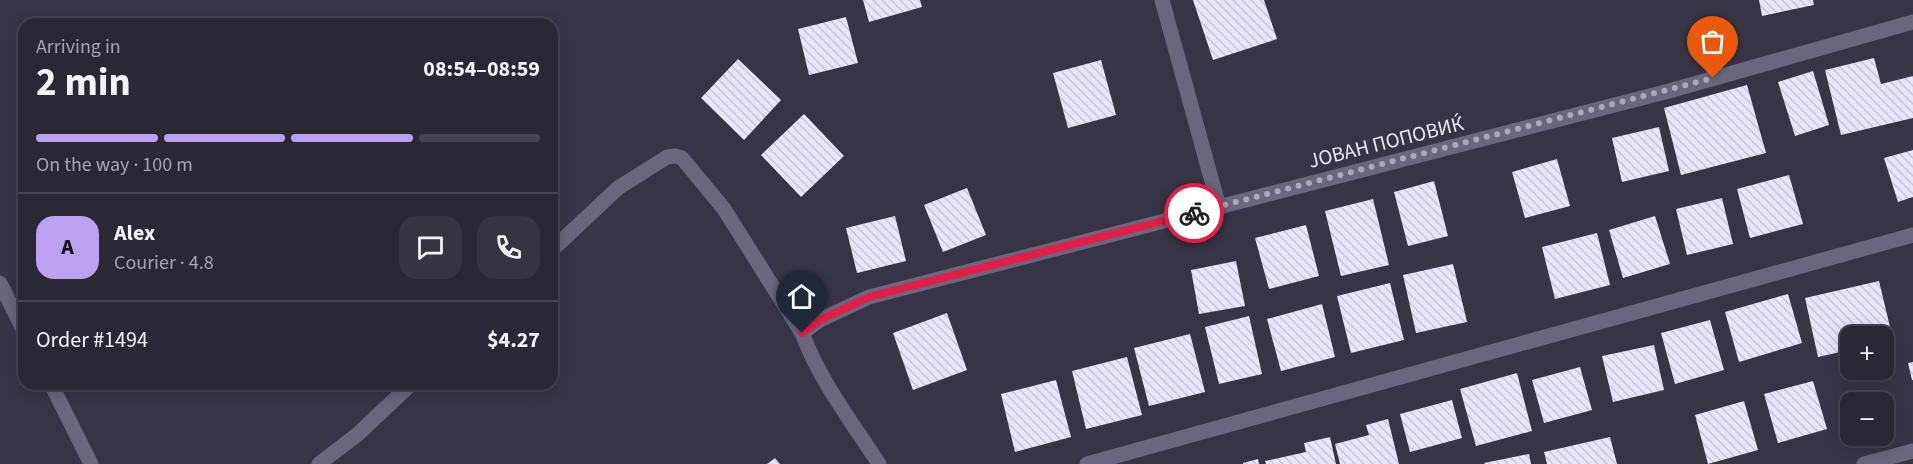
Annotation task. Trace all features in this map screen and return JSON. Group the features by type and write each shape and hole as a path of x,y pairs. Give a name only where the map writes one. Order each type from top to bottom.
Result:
{"street":[{"path":"1162,0 1219,207"},
{"name":"ЈОВАН ПОПОВИЌ","path":"802,333 820,320 869,297 1669,91 1913,22"},
{"path":"558,244 618,188 667,157 682,158 724,209 802,333 822,378 879,464"},
{"path":"1087,464 1913,235"},
{"path":"0,283 18,319"},
{"path":"54,390 91,464"},
{"path":"319,464 358,434 405,390"},
{"path":"1864,464 1913,450"}],"building":[{"path":"863,0 920,0 922,7 869,22"},
{"path":"1193,0 1264,0 1277,39 1213,60"},
{"path":"1759,0 1813,0 1814,5 1762,16"},
{"path":"846,17 858,63 809,75 798,29"},
{"path":"1874,58 1881,84 1913,76 1913,118 1841,135 1825,70"},
{"path":"738,59 781,100 744,140 701,98"},
{"path":"1101,60 1116,115 1068,128 1053,73"},
{"path":"1813,71 1829,125 1795,136 1778,82"},
{"path":"1747,85 1766,153 1681,175 1664,108"},
{"path":"804,114 844,156 801,197 761,155"},
{"path":"1659,127 1669,171 1622,182 1612,138"},
{"path":"1913,150 1913,197 1898,202 1884,158"},
{"path":"1557,159 1570,206 1525,218 1512,172"},
{"path":"1789,175 1803,224 1750,238 1737,189"},
{"path":"1434,181 1448,236 1408,246 1394,192"},
{"path":"967,188 986,235 943,252 924,205"},
{"path":"1722,198 1733,244 1687,255 1676,209"},
{"path":"1373,199 1389,265 1341,276 1325,211"},
{"path":"895,216 906,261 857,273 846,228"},
{"path":"1655,216 1670,264 1623,278 1609,230"},
{"path":"1306,225 1319,276 1269,289 1255,238"},
{"path":"1597,233 1610,285 1555,299 1542,247"},
{"path":"1236,261 1245,306 1199,314 1191,270"},
{"path":"1453,264 1467,322 1416,333 1403,275"},
{"path":"1879,281 1890,326 1840,326 1840,352 1818,357 1805,298"},
{"path":"1390,283 1404,340 1351,353 1337,296"},
{"path":"1788,294 1802,343 1739,362 1725,312"},
{"path":"1322,304 1335,357 1281,371 1267,319"},
{"path":"947,313 967,370 913,390 893,333"},
{"path":"1249,316 1262,374 1219,384 1205,327"},
{"path":"1710,320 1724,370 1675,384 1661,333"},
{"path":"1190,334 1205,392 1149,406 1134,348"},
{"path":"1654,345 1664,390 1613,402 1602,356"},
{"path":"1127,357 1142,415 1086,429 1072,371"},
{"path":"1913,362 1913,380 1912,380 1908,363"},
{"path":"1580,367 1592,410 1544,423 1532,380"},
{"path":"1517,373 1532,431 1476,446 1460,389"},
{"path":"1056,380 1071,437 1015,452 1001,394"},
{"path":"1813,381 1827,429 1778,443 1764,394"},
{"path":"1452,400 1462,438 1410,452 1400,414"},
{"path":"1744,401 1758,450 1708,464 1695,415"},
{"path":"1388,419 1399,464 1340,464 1335,444 1369,435 1366,425"},
{"path":"1330,437 1336,464 1266,464 1265,461 1306,452 1304,443"},
{"path":"1610,437 1617,464 1547,464 1544,452"},
{"path":"1529,454 1531,464 1484,463"},
{"path":"775,458 780,464 767,464"},
{"path":"1258,459 1259,464 1243,464 1243,463"}],"way so far":[{"path":"1194,213 1713,78"}],"route":[{"path":"802,333 820,320 869,297 1194,213"}]}
